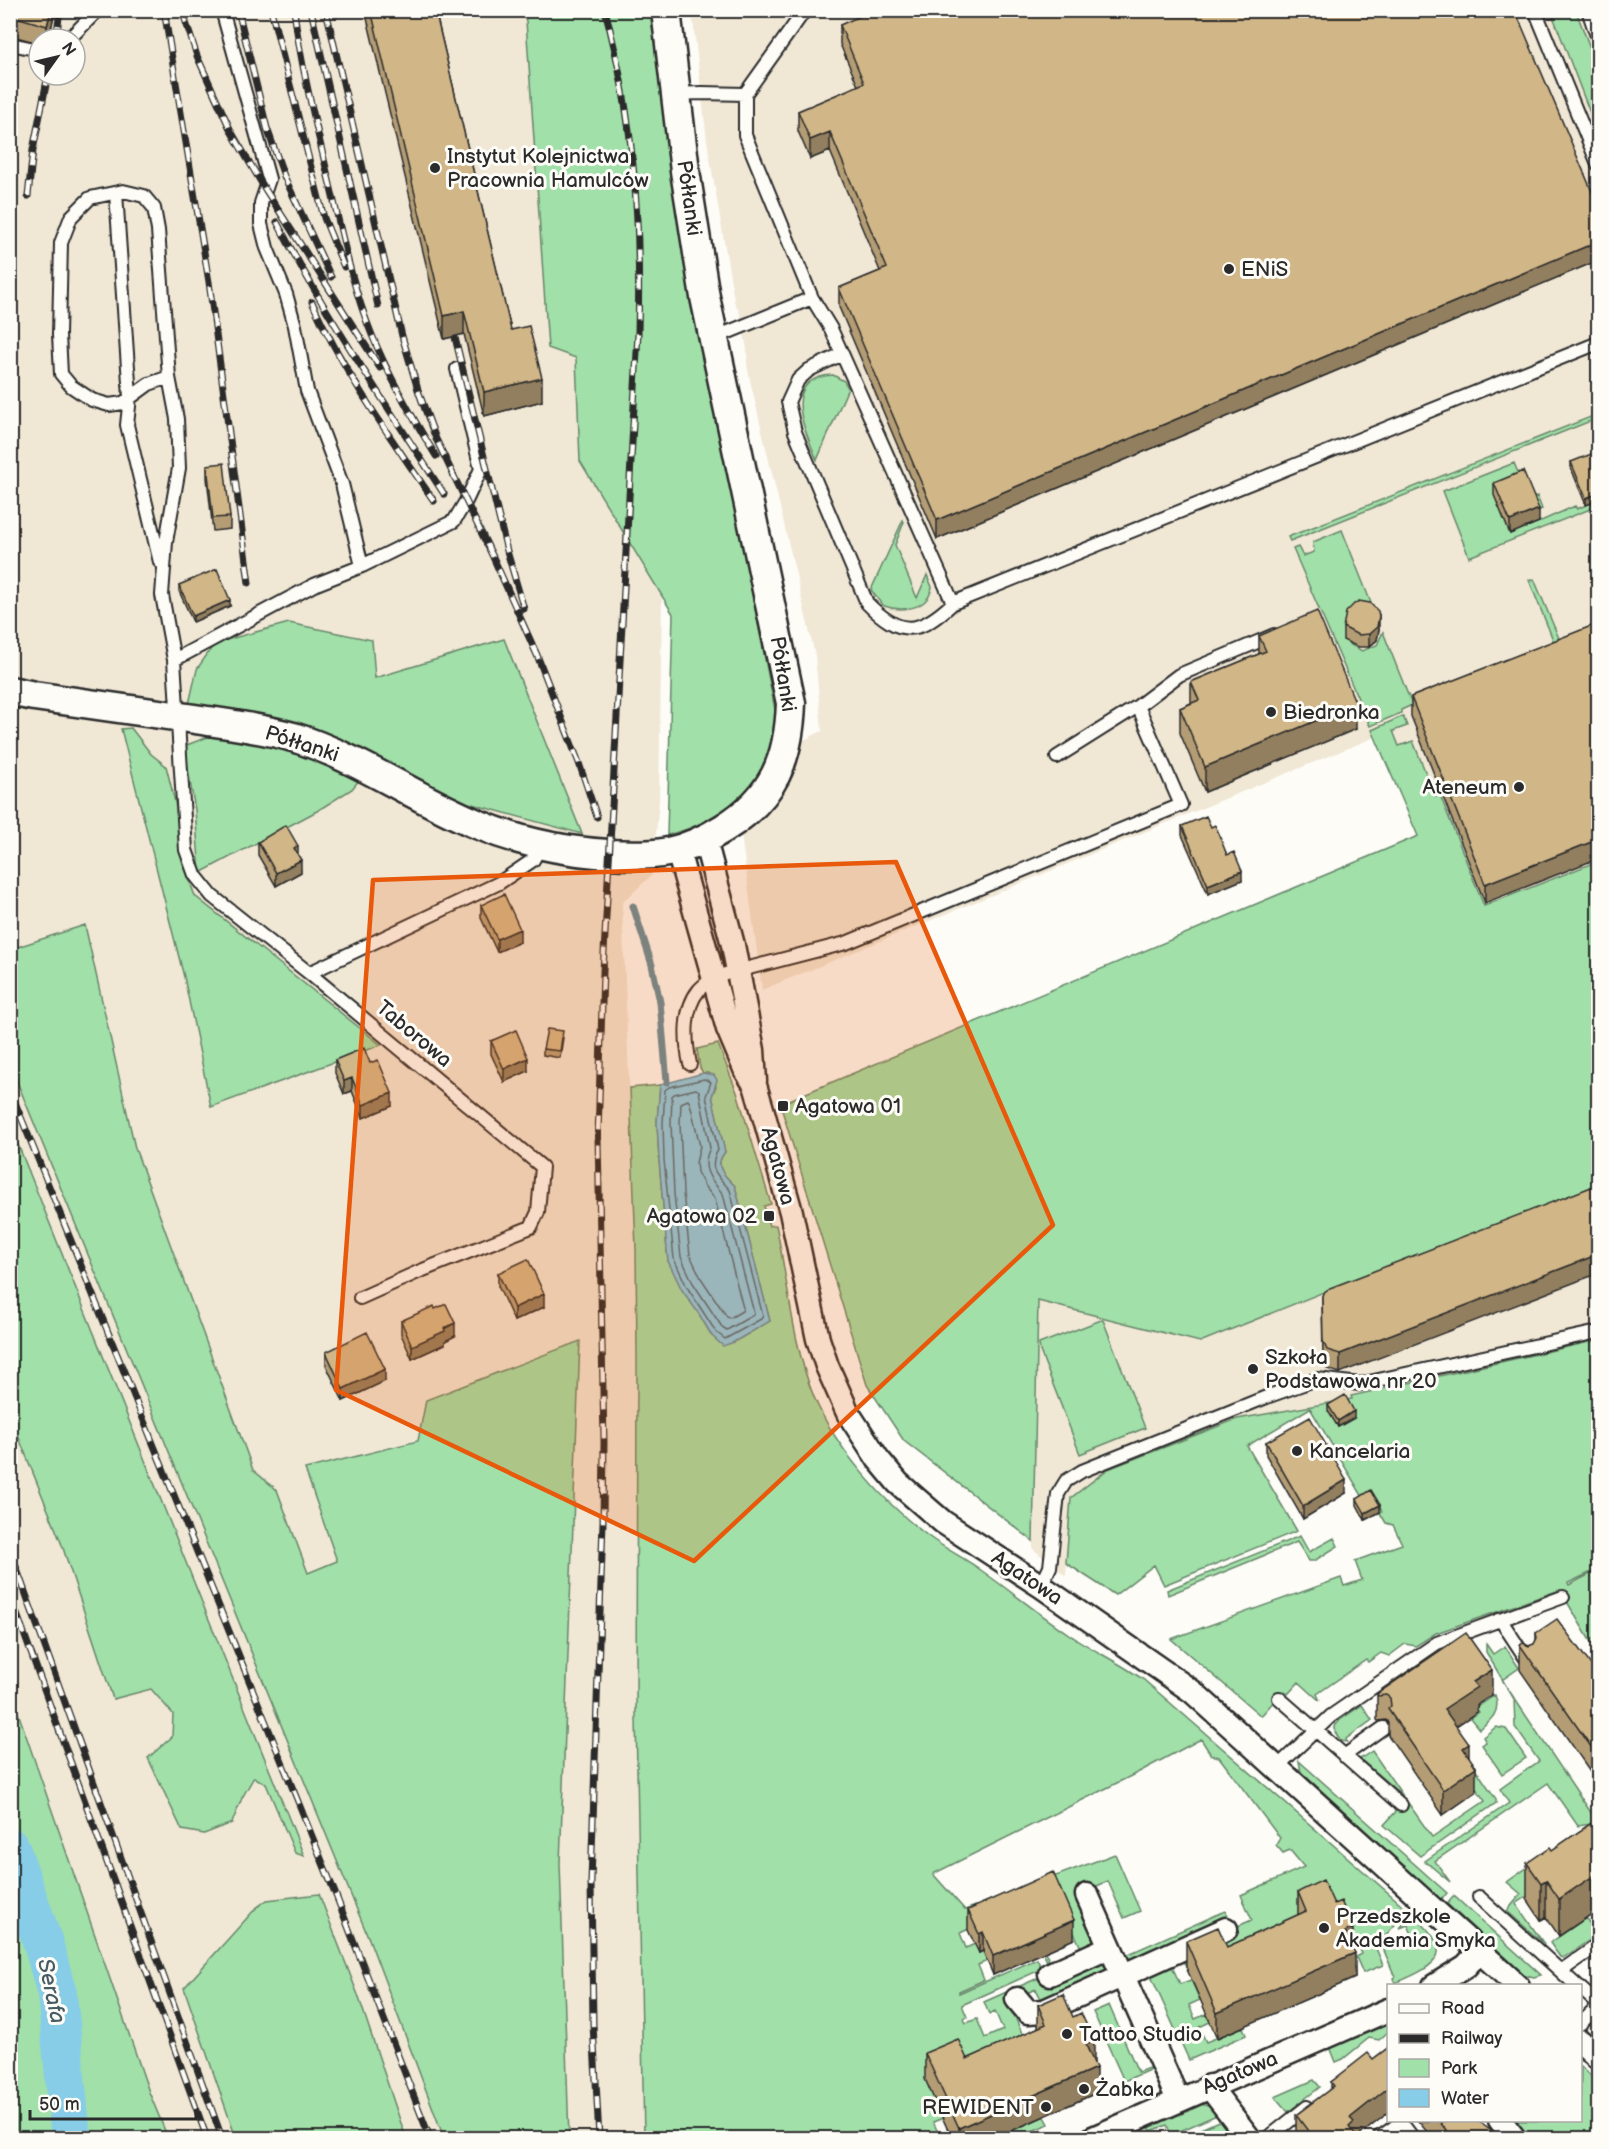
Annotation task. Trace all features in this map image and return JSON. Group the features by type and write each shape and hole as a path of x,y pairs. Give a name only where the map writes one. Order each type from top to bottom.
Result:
{"street":[{"name":"Półłanki","path":"10,691 270,731 313,743 476,824 518,840 576,852 654,855 678,851 705,840 749,810 764,794 778,772 786,749 790,703 712,338 675,94 666,10"},
{"name":"Agatowa","path":"705,840 738,971 753,1050 755,1085 791,1212 818,1339 827,1366 848,1413 878,1459 898,1483 943,1522 1041,1586 1192,1692 1516,1984"},
{"name":"Agatowa","path":"678,851 728,1029 745,1069 755,1085"},
{"path":"1087,1895 1178,2100"},
{"path":"1017,1999 1028,2012 1035,2013 1226,1929"},
{"path":"1050,1974 1110,1947"},
{"path":"1437,1984 1466,1966 1480,1951"},
{"name":"Agatowa","path":"1093,2139 1209,2086 1387,2011"},
{"path":"1582,2042 1599,2058"},
{"path":"1209,2086 1249,2139"},
{"path":"1501,2122 1514,2139"}],"lane":[{"path":"81,27 98,10"},
{"path":"222,10 269,179 261,203 261,224 267,248 286,294 295,326 307,391 342,484 362,566"},
{"path":"805,10 745,94 745,135 812,298 831,329 953,603"},
{"path":"1535,10 1599,164"},
{"path":"1588,10 1599,39"},
{"path":"11,44 27,47"},
{"path":"675,94 745,94"},
{"path":"163,574 178,468 177,419 169,377 158,230 154,208 144,196 123,191 90,198 71,217 61,243 59,335 61,374 71,386 92,400 109,405 123,403 148,384 169,377"},
{"path":"116,193 130,397 127,425 163,574"},
{"path":"712,338 812,298"},
{"path":"842,354 809,370 798,380 788,402 795,432 867,603 883,620 900,626 917,628 936,619 953,603 1599,343"},
{"path":"174,660 314,585 362,566 454,521 481,469 457,369"},
{"name":"Taborowa","path":"163,574 162,595 174,660 186,850 195,875 212,896 309,973 542,1167 538,1212 531,1227 360,1298"},
{"path":"1057,758 1138,706 1179,675 1286,630"},
{"path":"690,1064 686,1047 687,1022 692,1001 699,989 714,977 846,943 1181,805 1138,706"},
{"path":"309,973 500,883 533,860 541,846"},
{"path":"1041,1586 1050,1567 1058,1494 1066,1481 1082,1471 1317,1379 1360,1384 1599,1332"},
{"path":"1276,1768 1331,1716 1437,1643 1563,1597"},
{"path":"1498,1620 1502,1622 1529,1663"},
{"path":"1279,1698 1401,1805"},
{"path":"1344,1756 1383,1728"},
{"path":"1479,1897 1576,1984"},
{"path":"1561,1971 1599,1945"},
{"path":"1582,1990 1599,2006 1582,2023"},
{"path":"1268,2139 1317,2100"},
{"path":"1379,2139 1401,2122 1413,2139"}],"highlighted area":[{"path":"896,862 1053,1225 694,1561 336,1390 373,880"}],"shaded area":[{"path":"10,11 635,11 667,244 659,801 652,875 622,903 636,1250 636,1717 644,2138 168,2138 149,2092 11,1689"},
{"path":"692,11 1596,11 1598,16 1598,885 1463,941 1375,737 762,990 739,819 786,749 822,731 815,655 750,380 747,349 732,288 707,141"},
{"name":"Szkoła Podstawowa nr 20","path":"1598,1185 1598,1340 1352,1396 1352,1399 1237,1419 1071,1498 1066,1576 1033,1549 1037,1301 1408,1258"}],"green space":[{"path":"522,11 654,11 703,344 776,715 773,740 768,756 757,776 739,799 718,815 695,827 667,835 673,614 580,461 576,358 548,348 526,21"},
{"path":"1551,11 1576,11 1598,69 1598,134"},
{"path":"833,375 844,381 848,388 817,460 803,421 800,408 801,396 806,385 816,378"},
{"path":"1598,414 1598,418 1290,541 1288,537"},
{"path":"1514,463 1529,499 1537,496 1542,509 1535,512 1539,522 1575,506 1577,509 1598,500 1598,506 1469,557 1443,491"},
{"path":"903,520 895,545 917,598 927,575 932,587 925,601 919,605 897,609 882,605 871,590"},
{"path":"1342,530 1377,618 1344,631 1349,644 1362,651 1377,645 1383,632 1412,705 1401,710 1401,713 1370,726 1293,549 1298,547 1303,556 1314,552 1313,542"},
{"path":"1534,579 1566,655 1560,657 1529,580"},
{"path":"289,623 372,640 375,678 504,639 582,834 468,803 341,743 189,704 197,669 215,643"},
{"path":"1403,716 1407,726 1393,731 1399,746 1413,741 1435,796 1440,795 1484,906 1598,861 1598,1185 1408,1258 1200,1342 1038,1301 1033,1541 904,1441 867,1385 780,1104 1418,836 1372,730"},
{"path":"131,728 151,754 166,766 175,802 183,863 195,896 381,1045 211,1107 184,977 121,729"},
{"path":"213,735 293,749 360,779 352,789 317,811 200,873 195,810 184,746"},
{"path":"85,925 135,1148 253,1470 277,1490 308,1573 337,1561 305,1469 418,1441 426,1400 580,1341 560,1863 569,2138 444,2138 369,1939 11,1067 11,949"},
{"path":"718,1044 738,1095 771,1204 764,1206 769,1226 776,1225 800,1355 823,1417 848,1455 878,1491 911,1523 1070,1635 1144,1680 1408,1910 1386,1935 1373,1941 1383,1965 1363,1973 1356,1957 1362,1954 1344,1913 1218,1952 1186,1967 1182,1959 1131,1960 1124,1956 1225,1911 1233,1928 1252,1920 1241,1895 1304,1867 1290,1850 1283,1853 1276,1845 1280,1838 1219,1757 1211,1755 1201,1739 933,1874 965,1910 1115,1854 1140,1911 1124,1918 1108,1881 1077,1895 1095,1939 1090,1946 1049,1965 1044,1955 1046,1954 1050,1962 1081,1948 1055,1891 960,1933 966,1948 975,1944 983,1951 987,1961 978,1965 984,1980 959,1993 1037,1959 1042,1969 962,2005 967,2017 964,2019 966,2023 977,2019 985,2038 1003,2030 995,2011 989,2014 984,2002 1045,1975 1099,1963 1106,1968 1103,1972 1041,1999 1036,1989 1008,2001 1032,2056 926,2079 943,2118 933,2122 939,2134 948,2130 952,2138 644,2138 636,1717 636,1250 630,1088 660,1085 657,1122 668,1261 712,1336 734,1342 770,1321 735,1186 720,1166 725,1152 712,1096 716,1086 708,1073 703,1073 700,1068 697,1049"},
{"path":"11,1127 304,1856 295,1853 266,1784 254,1777 232,1823 204,1834 182,1830 148,1758 172,1737 173,1714 151,1689 113,1699 62,1545 11,1418"},
{"path":"1103,1320 1145,1428 1080,1454 1039,1344"},
{"path":"1598,1340 1598,1569 1568,1583 1569,1585 1598,1570 1598,1654 1560,1590 1436,1633 1416,1646 1405,1644 1389,1656 1381,1653 1368,1662 1366,1660 1317,1694 1320,1701 1299,1682 1288,1694 1283,1691 1261,1716 1171,1639 1341,1578 1344,1586 1362,1580 1355,1561 1402,1544 1393,1525 1386,1523 1380,1513 1382,1511 1372,1494 1364,1499 1310,1408 1247,1446 1297,1531 1164,1585 1154,1565 1115,1595 1066,1563 1071,1498 1108,1469 1237,1419 1352,1399 1351,1396"},
{"path":"1300,1536 1309,1552 1334,1538 1338,1546 1314,1561 1309,1561 1297,1542 1168,1595 1167,1590"},
{"path":"1486,1644 1493,1654 1505,1646 1519,1668 1502,1680 1486,1652"},
{"path":"10,1689 149,2092 168,2138 11,2138"},
{"path":"1508,1689 1598,1823 1578,1826 1548,1783 1435,1861 1450,1882 1425,1861 1509,1803 1500,1789 1539,1761 1515,1727 1514,1699"},
{"path":"1495,1695 1497,1706 1494,1715 1479,1729 1470,1718 1479,1712 1476,1708"},
{"path":"1362,1705 1372,1720 1346,1739 1347,1742 1341,1741 1335,1732 1335,1726"},
{"path":"1496,1727 1506,1729 1526,1758 1502,1774 1482,1745 1486,1742 1483,1737"},
{"path":"1372,1751 1403,1796 1360,1759"},
{"path":"1299,1761 1447,1893 1441,1900 1301,1772"},
{"path":"1475,1768 1496,1799 1496,1803 1420,1856 1384,1825 1406,1800 1432,1837 1485,1801 1466,1774"},
{"path":"1542,1857 1555,1878 1516,1904 1544,1944 1507,1911 1521,1894 1507,1882"},
{"path":"319,1894 358,1995 406,2138 236,2138 184,1988 256,1908 267,1900"},
{"path":"1454,1896 1541,1975 1534,1977 1525,1975 1447,1904"},
{"path":"1412,1914 1434,1938 1438,1948 1437,1956 1424,1970 1395,1983 1393,1978 1395,1977 1383,1948 1404,1938 1408,1947 1416,1943 1408,1925 1400,1928"},
{"path":"1586,1918 1597,1935 1563,1958 1560,1957 1550,1943"},
{"path":"1171,1964 1180,1984 1191,1980 1200,2000 1189,2005 1195,2019 1207,2014 1210,2022 1199,2027 1206,2042 1243,2027 1246,2035 1189,2060 1150,1974"},
{"path":"1109,2005 1138,2072 1154,2066 1124,2081 1093,2012"},
{"path":"1387,2021 1387,2033 1379,2040 1369,2038 1343,2059 1336,2062 1330,2047"},
{"path":"1582,2067 1598,2083 1598,2138 1522,2138 1509,2122 1582,2122"},
{"path":"1314,2080 1320,2087 1288,2112 1275,2097"},
{"path":"1201,2104 1214,2108 1219,2114 1171,2135 1167,2125 1151,2131 1149,2127"},
{"path":"1044,2115 1049,2124 1015,2138 992,2138"},
{"path":"1223,2119 1238,2138 1181,2138"}],"water":[{"path":"703,1073 714,1075 717,1080 712,1096 725,1152 720,1166 735,1186 770,1321 723,1346 712,1336 682,1290 668,1261 659,1160 657,1122 660,1085"}],"building":[{"path":"17,10 51,10 47,26 16,17"},
{"name":"Instytut Kolejnictwa Pracownia Hamulców","path":"371,10 435,10 511,330 529,326 542,378 484,392 464,311 444,316"},
{"name":"ENiS","path":"873,10 1515,10 1599,208 1599,241 937,520 839,288 887,268 830,132 810,140 798,111 864,83 840,25"},
{"path":"1594,453 1599,464 1599,493 1586,498 1571,462"},
{"path":"224,463 230,517 213,518 207,465"},
{"path":"1523,471 1539,509 1510,521 1494,483"},
{"path":"217,569 230,600 193,616 179,585"},
{"path":"1359,601 1370,603 1378,611 1377,627 1369,634 1358,635 1343,627 1346,612"},
{"name":"Biedronka","path":"1317,611 1356,704 1205,767 1180,708 1199,700 1191,682 1266,651 1259,636"},
{"name":"Ateneum","path":"1599,623 1599,839 1485,884 1411,697"},
{"path":"1206,816 1211,827 1215,825 1227,855 1234,852 1242,871 1208,885 1182,826"},
{"path":"286,825 298,846 294,848 301,860 276,873 258,842"},
{"path":"504,894 520,929 497,939 481,905"},
{"path":"547,1029 563,1031 560,1051 543,1049"},
{"path":"516,1030 528,1058 504,1069 491,1041"},
{"path":"364,1048 370,1063 378,1060 392,1093 363,1105 352,1078 344,1081 335,1060"},
{"path":"1599,1184 1599,1254 1340,1354 1327,1350 1323,1341 1322,1296 1330,1288"},
{"path":"528,1259 544,1294 514,1308 498,1273"},
{"path":"446,1304 455,1323 444,1328 445,1331 412,1346 401,1321 434,1306 435,1309"},
{"path":"367,1332 385,1369 343,1389 326,1352"},
{"path":"1345,1395 1354,1411 1338,1421 1328,1405"},
{"path":"1310,1417 1346,1480 1303,1506 1266,1442"},
{"path":"1371,1490 1380,1505 1365,1513 1357,1499"},
{"path":"1557,1619 1599,1676 1599,1758 1520,1645 1534,1644 1537,1638 1536,1633"},
{"path":"1466,1633 1492,1670 1473,1682 1477,1687 1444,1709 1469,1744 1463,1748 1476,1767 1443,1790 1388,1709 1391,1706 1390,1698 1377,1694"},
{"path":"1599,1818 1599,1872 1559,1899 1546,1880 1541,1883 1527,1863 1550,1847 1552,1850"},
{"path":"1053,1872 1074,1920 993,1956 983,1932 979,1934 968,1910"},
{"path":"1323,1880 1334,1904 1341,1901 1353,1928 1345,1932 1355,1953 1217,2013 1186,1941 1218,1927 1227,1947 1306,1911 1298,1892"},
{"path":"1063,1994 1073,2017 1081,2013 1094,2041 1086,2045 1096,2068 959,2128 925,2053 958,2039 967,2059 1046,2024 1038,2005"},
{"path":"1387,2048 1387,2089 1350,2118 1354,2122 1349,2127 1358,2139 1314,2139 1296,2115 1334,2086 1331,2082 1368,2053 1373,2059"},
{"path":"1440,2122 1480,2122 1490,2129 1496,2138 1446,2139 1450,2135"},
{"path":"1203,2129 1211,2139 1191,2139"}],"waterway":[{"path":"633,906 652,965 660,1002 667,1082"},
{"name":"Serafa","path":"10,1848 43,1943 57,1994 71,2138"}],"railway":[{"path":"58,27 60,10"},
{"path":"164,10 209,282 249,583"},
{"path":"182,10 197,56 231,131 265,189 380,368"},
{"path":"238,10 267,128 284,176 331,277"},
{"path":"271,10 324,218 344,267"},
{"path":"294,10 309,94 358,296 386,366 436,456"},
{"path":"311,10 378,306"},
{"path":"326,10 402,336 419,393 436,439 537,655 579,763 597,817"},
{"path":"599,2138 593,2024 591,1882 604,1442 598,1136 603,971 639,292 634,170 623,90 605,10"},
{"path":"28,196 33,150 46,87"},
{"path":"277,222 336,326 444,494"},
{"path":"312,302 353,379 384,429 434,501"},
{"path":"451,321 507,551 524,609"},
{"path":"10,1090 335,1893 430,2138"},
{"path":"10,1550 222,2138"},
{"path":"10,1595 207,2138"}],"place":[{"name":"Instytut Kolejnictwa Pracownia Hamulców","path":"435,168"},
{"name":"ENiS","path":"1229,269"},
{"name":"Biedronka","path":"1271,712"},
{"name":"Ateneum","path":"1519,787"},
{"name":"Agatowa 01","path":"783,1106"},
{"name":"Agatowa 02","path":"769,1216"},
{"name":"Szkoła Podstawowa nr 20","path":"1253,1369"},
{"name":"Kancelaria","path":"1297,1451"},
{"name":"Przedszkole Akademia Smyka","path":"1324,1928"},
{"name":"Tattoo Studio","path":"1067,2034"},
{"name":"Żabka","path":"1084,2089"},
{"name":"REWIDENT","path":"1046,2107"}]}
